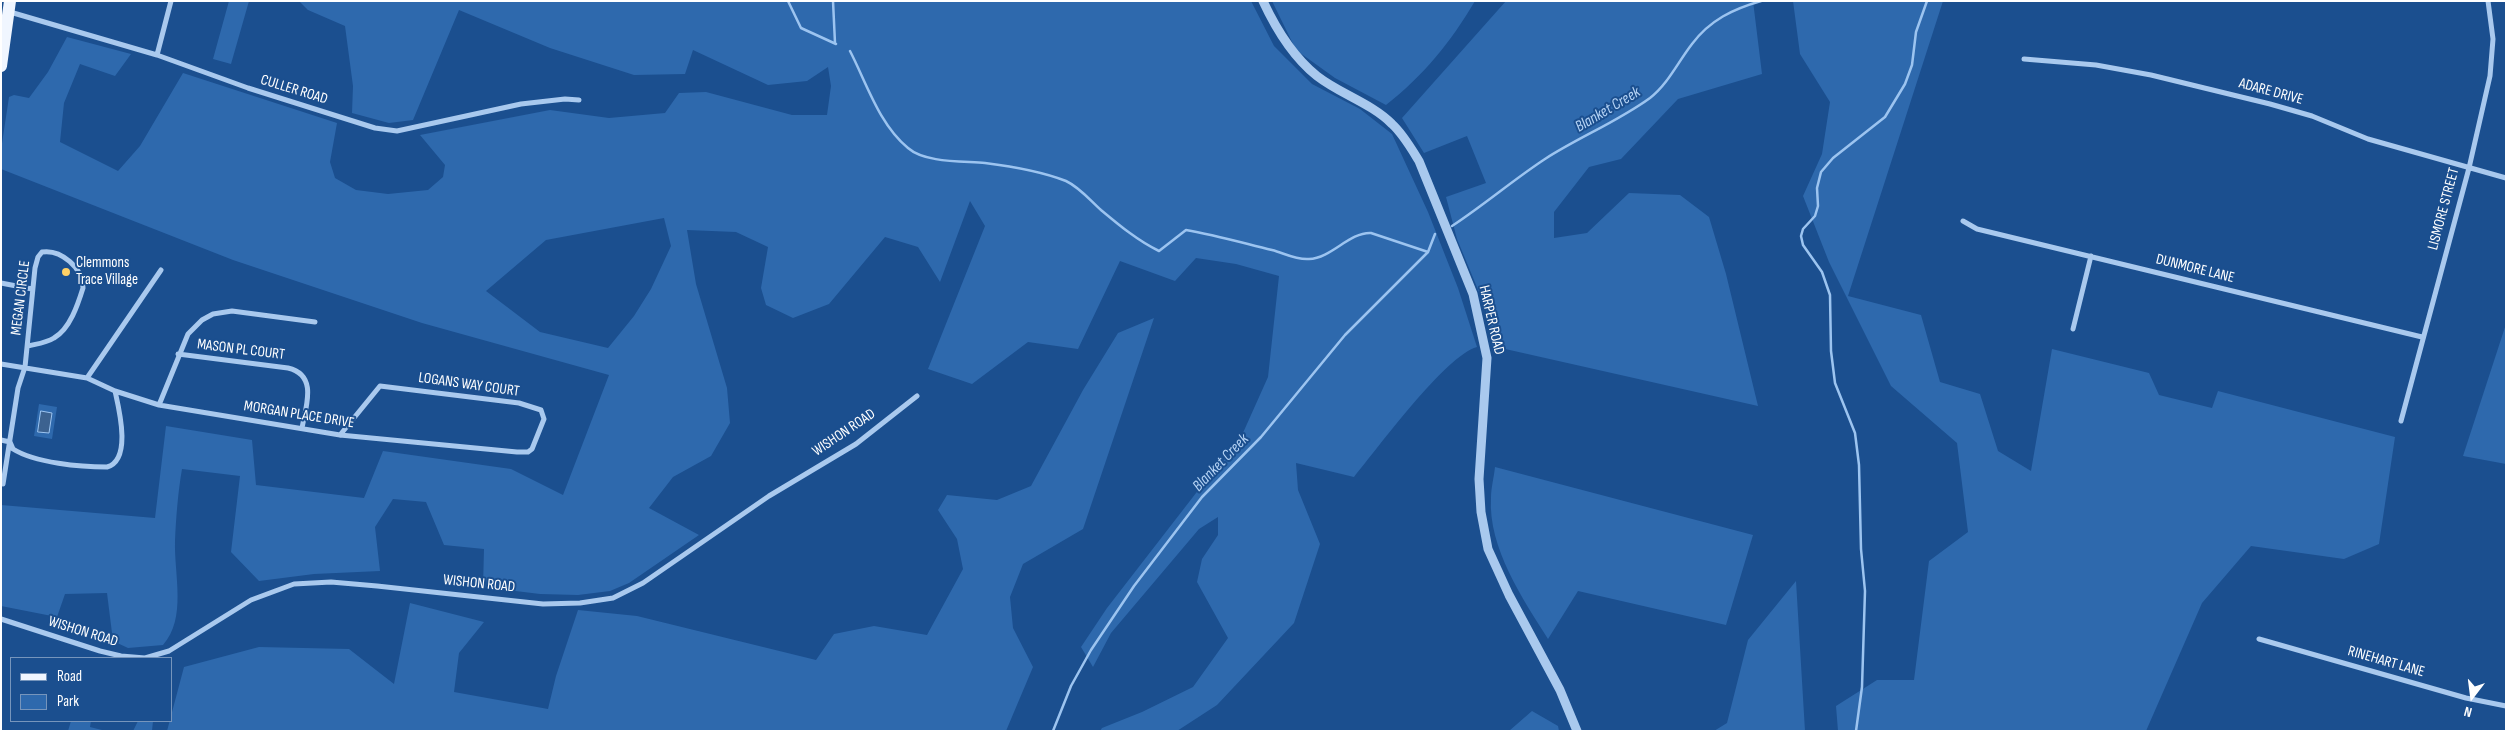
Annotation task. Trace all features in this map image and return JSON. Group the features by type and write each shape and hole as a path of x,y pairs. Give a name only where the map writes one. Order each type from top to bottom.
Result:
{"main road":[{"path":"1,66 10,7"}],"street":[{"path":"157,56 171,1"},
{"name":"HARPER ROAD","path":"1263,1 1296,57 1318,77 1391,122 1407,141 1423,168 1473,294 1487,358 1480,479 1481,512 1488,549 1509,594 1560,690 1577,731"},
{"name":"LISMORE STREET","path":"2401,421 2422,337 2469,168 2493,55 2488,1"},
{"name":"CULLER ROAD","path":"10,7 248,88 375,128 397,131 521,104 565,99 578,100"},
{"name":"ADARE DRIVE","path":"2024,59 2096,65 2151,75 2312,116 2368,139 2506,178"},
{"name":"DUNMORE LANE","path":"1963,221 1977,229 2422,337"},
{"name":"MEGAN CIRCLE","path":"25,368 32,289 38,257 39,254 47,251 56,252 70,262 83,284 78,303 58,336 28,346"},
{"path":"2073,328 2091,256"},
{"path":"87,378 160,270"},
{"path":"1,283 32,289"},
{"path":"159,405 178,354 188,334 202,320 213,314 232,311 315,322"},
{"name":"MASON PL COURT","path":"178,354 288,368 300,372 305,378 308,391 302,428"},
{"path":"1,364 87,378 114,391 120,414 122,439 116,460 111,466 75,465 28,456 13,449 10,442"},
{"path":"3,484 18,388 25,368"},
{"name":"LOGANS WAY COURT","path":"340,435 380,386 519,403 541,410 544,419 532,449 528,452 483,449"},
{"name":"MORGAN PLACE DRIVE","path":"114,391 159,405 340,435 483,449"},
{"name":"WISHON ROAD","path":"148,657 169,651 251,600 278,589 306,583 377,586 543,604 580,603 613,598 642,582 769,496 856,444 917,396"},
{"path":"1,440 10,442"},
{"name":"WISHON ROAD","path":"1,619 100,651 132,657"},
{"name":"RINEHART LANE","path":"2259,639 2466,698 2506,706"}],"green space":[{"path":"229,1 249,1 231,64 213,59"},
{"path":"299,1 1251,1 1274,46 1312,84 1360,109 1392,134 1428,212 1458,288 1477,347 1464,354 1430,384 1354,477 1296,463 1298,490 1320,544 1294,623 1217,705 1177,731 1100,731 1102,728 1142,712 1193,687 1228,638 1197,582 1202,559 1218,535 1218,517 1199,529 1111,633 1093,667 1081,647 1107,608 1203,484 1238,444 1268,377 1279,276 1236,264 1196,258 1175,281 1120,261 1078,349 1028,342 972,384 928,369 985,226 970,201 940,282 918,247 885,237 829,304 793,318 766,305 761,288 768,247 736,232 687,230 696,284 727,388 730,423 711,456 673,477 649,508 699,535 629,583 610,591 578,595 540,594 483,587 484,549 444,545 426,502 393,499 375,527 380,571 314,574 259,581 231,552 240,476 182,469 175,541 177,609 175,622 163,645 128,648 113,641 107,593 65,594 57,617 1,606 1,505 155,518 166,426 252,440 256,485 364,498 383,451 511,469 563,495 609,375 422,323 233,260 1,169 1,150 9,97 14,95 29,98 48,72 67,37 131,54 115,76 80,64 64,103 60,142 118,171 140,146 183,73 337,123 330,162 335,178 356,190 388,194 428,190 443,177 445,165 420,135 550,110 609,118 665,113 679,93 706,92 792,115 827,115 831,86 828,67 807,81 768,85 693,50 685,74 634,75 550,48 459,10 413,120 389,123 352,113 353,86 345,26 308,10","holes":["664,218 671,246 651,289 634,316 608,348 540,332 486,291 546,240"]},
{"path":"1272,1 1475,1 1435,58 1386,105 1335,78 1296,50"},
{"path":"1506,1 1753,1 1762,74 1678,99 1621,159 1589,167 1554,212 1554,238 1587,233 1629,193 1680,195 1709,217 1726,274 1758,406 1492,346 1486,309 1457,239 1446,197 1486,183 1467,136 1424,153 1402,118"},
{"path":"1793,1 1943,1 1848,296 1921,315 1940,382 1980,394 1998,451 2031,471 2052,349 2149,373 2159,395 2212,408 2218,391 2395,437 2379,544 2344,559 2251,546 2202,603 2146,731 1838,731 1836,706 1877,680 1914,680 1929,561 1968,532 1957,443 1891,386 1829,262 1803,196 1822,154 1830,102 1800,54"},
{"path":"1154,318 1083,529 1023,564 1010,597 1013,628 1033,667 1006,731 167,731 169,722 172,722 172,712 184,667 259,647 349,649 394,684 410,603 484,622 459,653 454,692 548,709 556,676 578,610 637,616 816,660 834,634 874,626 927,635 963,569 957,539 938,510 947,495 997,500 1031,486 1083,390 1118,333"},
{"path":"2506,324 2506,464 2463,456"},
{"path":"39,404 57,407 52,439 34,436"},
{"path":"1495,467 1753,535 1726,625 1578,591 1548,639 1518,590 1501,554 1495,536 1491,490"},
{"path":"1796,581 1805,731 1714,731 1727,723 1748,640"},
{"path":"1532,711 1558,726 1559,731 1509,731"},
{"path":"71,722 91,722 90,727 106,731 68,731"},
{"path":"138,722 153,722 152,731 133,731"}],"shaded area":[{"path":"41,411 52,413 49,433 38,432"}],"waterway":[{"path":"788,1 801,28 836,44"},
{"path":"833,1 835,43"},
{"name":"Blanket Creek","path":"1452,226 1545,159 1624,115 1650,98 1662,86 1706,28 1723,16 1761,1"},
{"path":"1856,731 1862,687 1865,591 1861,549 1859,465 1855,433 1835,383 1831,351 1830,295 1822,272 1803,245 1801,236 1803,229 1815,216 1818,206 1817,188 1821,172 1833,158 1885,117 1905,84 1912,65 1916,32 1927,1"},
{"path":"850,51 881,115 898,138 915,153 934,159 985,163 1015,168 1066,181 1080,190 1101,210 1129,232 1159,251 1186,230 1229,239 1304,259 1317,258 1355,236 1371,233 1428,252"},
{"name":"Blanket Creek","path":"1053,731 1071,686 1091,650 1134,586 1202,497 1261,437 1345,335 1428,252 1435,234"}],"place":[{"name":"Clemmons Trace Village","path":"66,272"}]}
